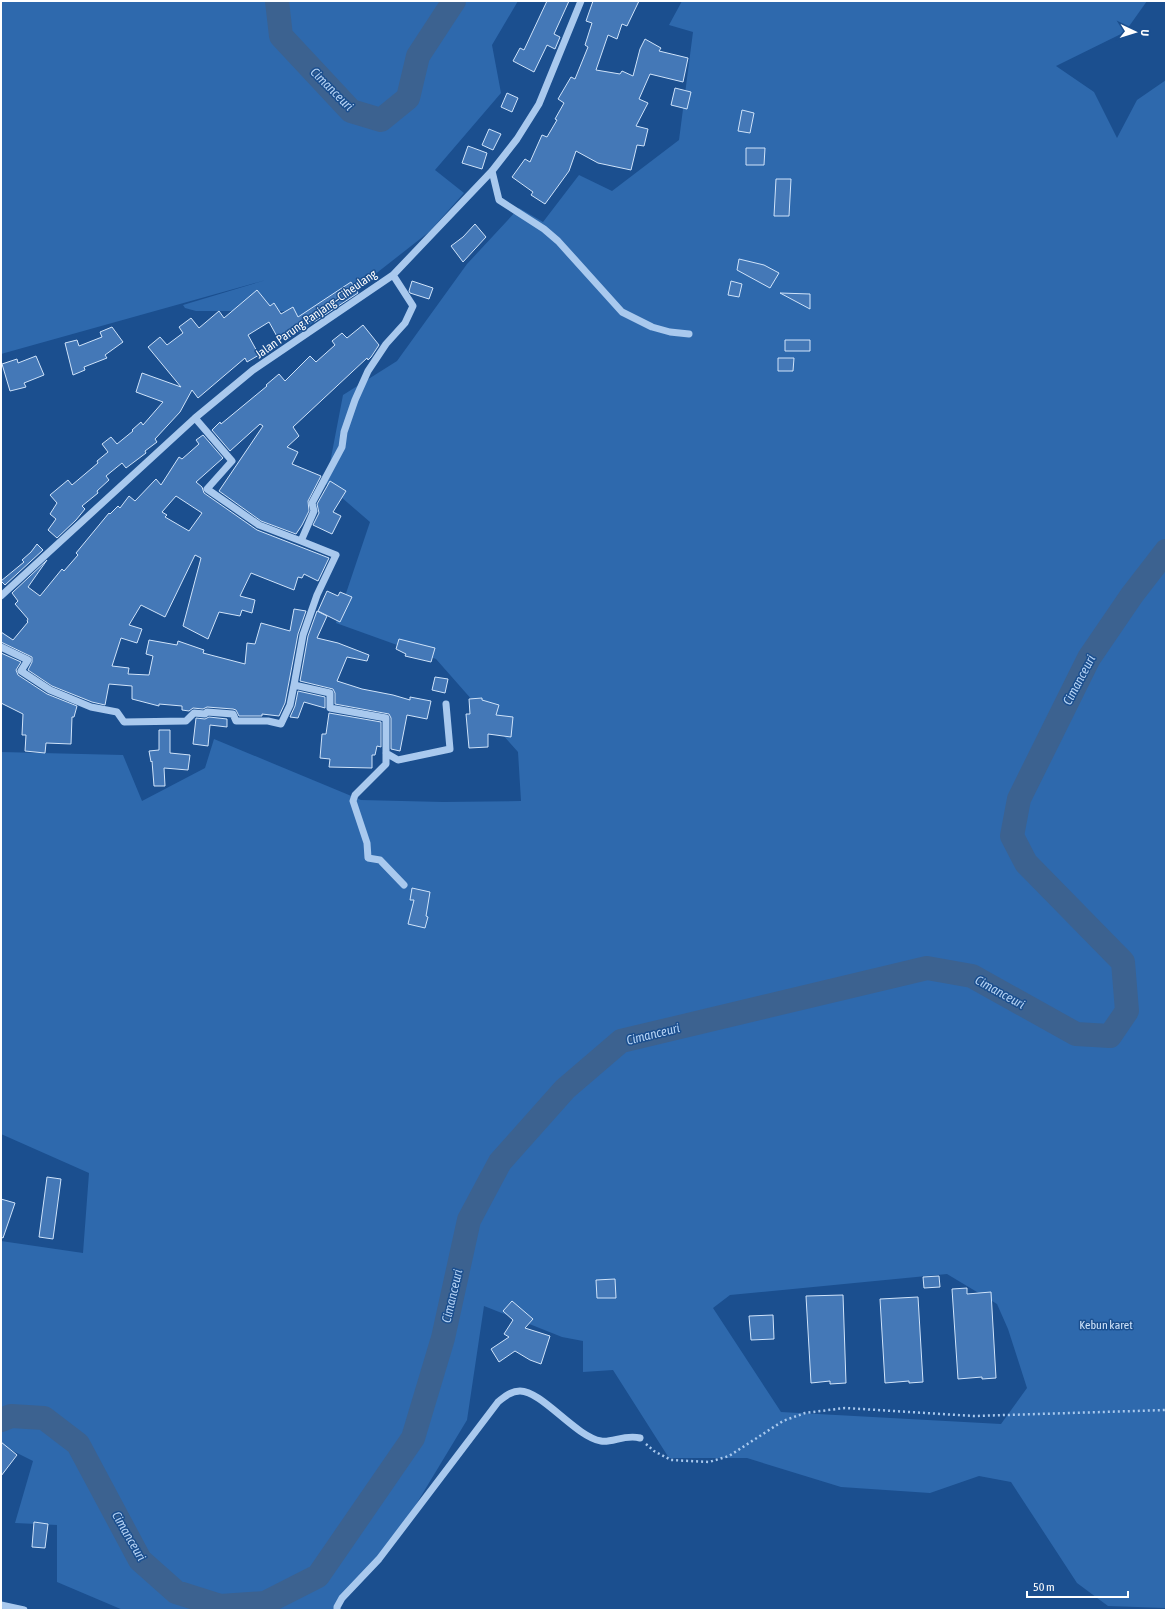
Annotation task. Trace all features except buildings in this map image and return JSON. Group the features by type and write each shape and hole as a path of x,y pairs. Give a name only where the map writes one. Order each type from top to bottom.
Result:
{"street":[{"name":"Jalan Parung Panjang–Ciheulang","path":"1,596 195,418 253,370 392,275 492,171 517,139 539,104 582,1"},
{"path":"492,171 499,200 544,229 558,241 622,312 652,327 670,332 689,334"},
{"path":"301,541 314,512 312,504 342,447 346,425 368,371 386,344 405,323 413,306 392,275"},
{"path":"1,647 28,660 21,671 50,690 91,707 117,712 124,722 186,721 194,713 205,714 207,712 233,714 236,721 268,720 281,724 290,705 303,635 317,595 336,555 259,525 206,489 232,461 195,418"},
{"path":"294,685 330,693 330,708 386,718 386,764 355,795 353,801 367,843 368,858 380,860 404,885"},
{"path":"386,753 398,760 450,749 446,704"},
{"path":"337,1610 342,1598 379,1559 498,1402 509,1394 520,1391 532,1394 586,1435 601,1442 632,1436 640,1438"},
{"path":"1,1605 24,1610"}],"path":[{"path":"640,1438 654,1451 671,1460 709,1462 729,1456 783,1421 805,1413 845,1408 974,1416 1166,1410"}],"green space":[{"path":"1,1 518,1 492,45 501,93 435,170 464,193 429,232 300,333 284,311 196,311 185,308 183,305 266,280 1,354"},
{"name":"Kebun karet","path":"682,1 1147,1 1125,32 1056,66 1094,92 1117,138 1137,100 1166,80 1166,1608 1108,1606 1077,1583 1011,1482 979,1476 930,1493 841,1487 747,1458 669,1458 613,1370 583,1372 583,1341 562,1337 484,1306 467,1420 403,1526 337,1610 123,1610 57,1582 57,1525 15,1523 33,1461 1,1445 1,1241 83,1253 89,1173 1,1134 1,752 123,755 142,801 205,768 214,739 361,800 443,802 521,801 518,752 436,659 336,623 370,522 326,484 343,395 397,361 467,264 519,208 543,222 579,175 612,191 679,140 693,32 669,25","holes":["947,1274 997,1304 1008,1329 1027,1388 1001,1424 781,1412 713,1308 730,1295"]}],"waterway":[{"name":"Cimanceuri","path":"277,1 281,36 351,111 381,120 408,98 418,56 454,1"},
{"name":"Cimanceuri","path":"1,1420 11,1416 44,1418 78,1444 140,1560 176,1592 220,1606 265,1603 318,1576 413,1438 443,1338 469,1220 500,1162 565,1089 621,1041 927,968 972,976 1076,1034 1110,1036 1127,1011 1123,962 1026,863 1012,836 1019,799 1089,658 1132,595 1166,551"}]}
